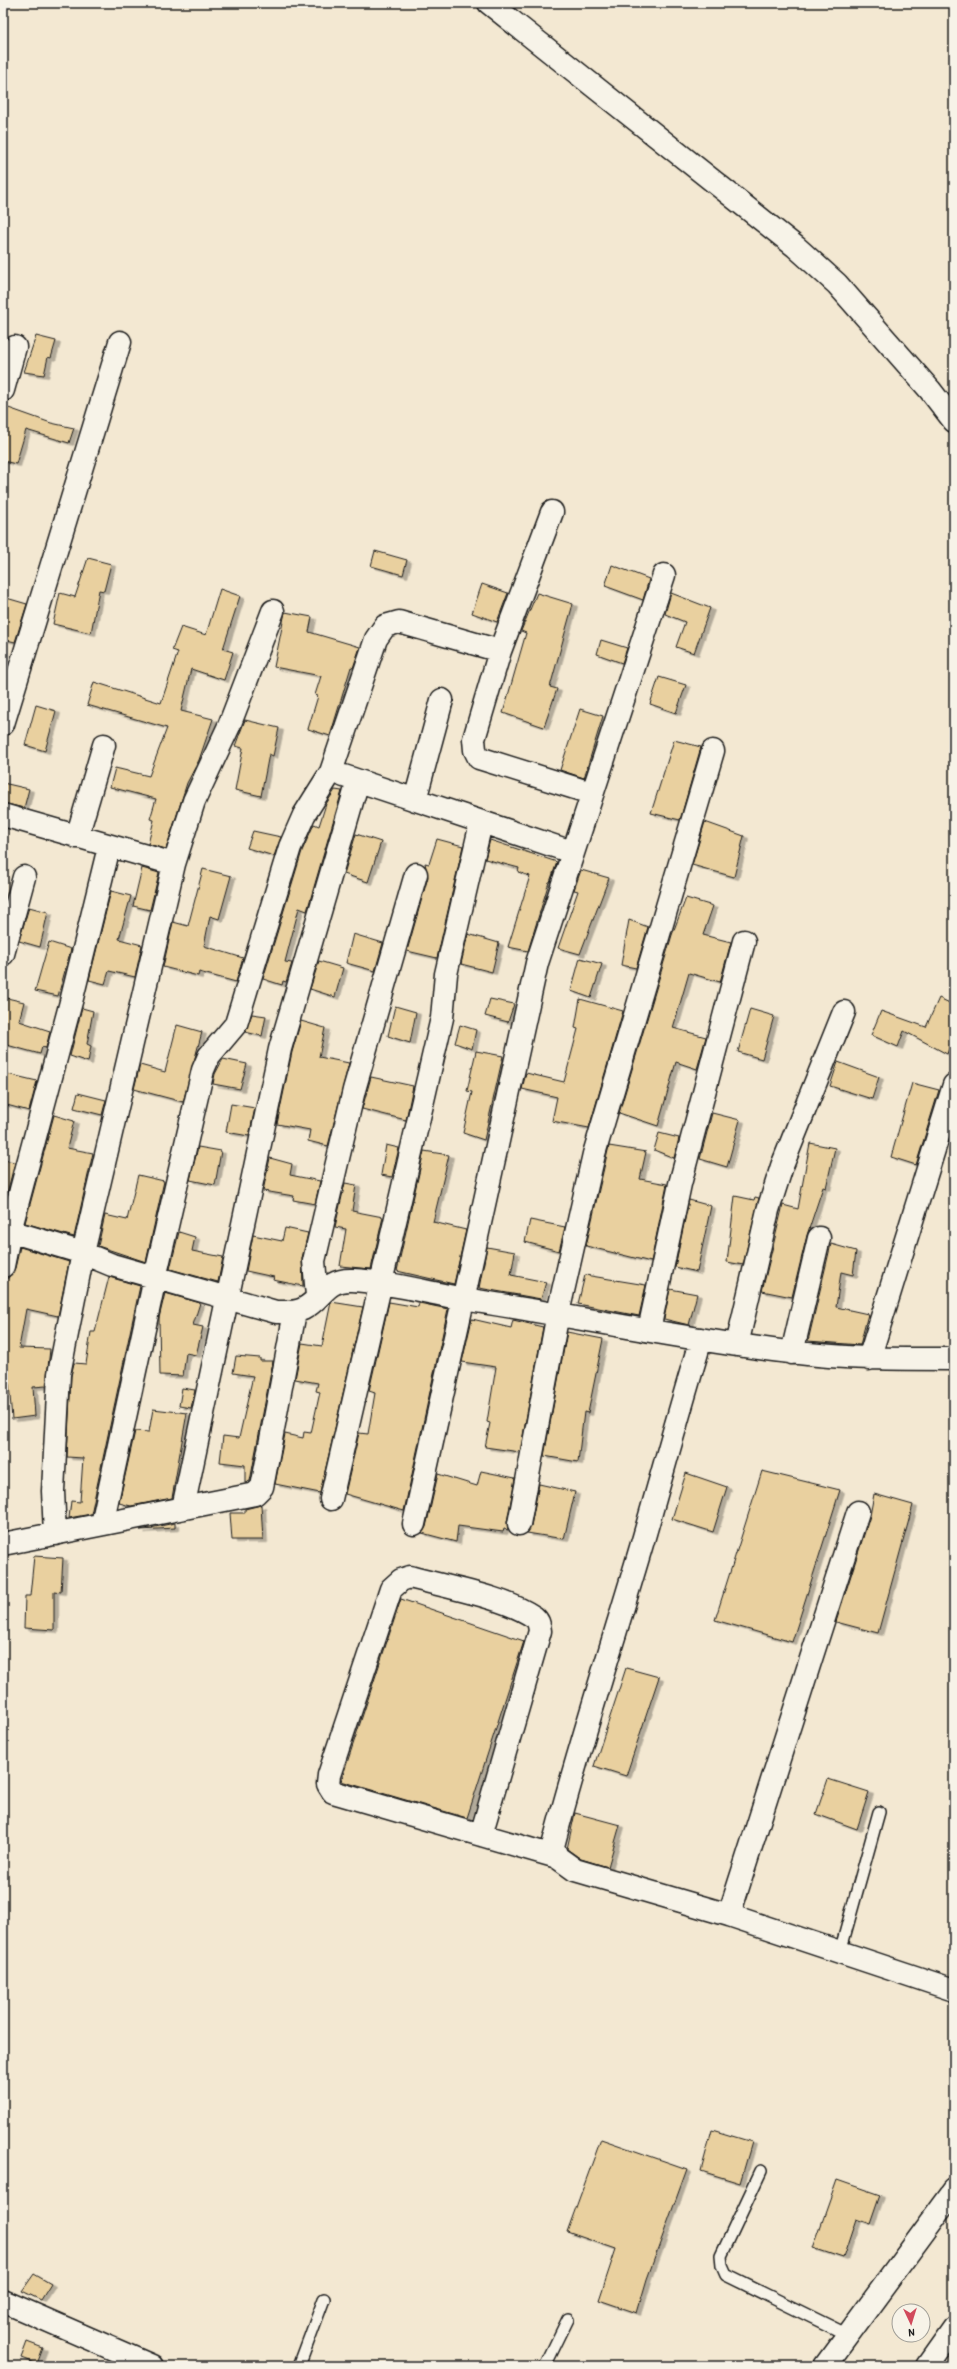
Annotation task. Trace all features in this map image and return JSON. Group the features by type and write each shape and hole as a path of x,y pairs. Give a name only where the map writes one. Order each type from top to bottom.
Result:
{"street":[{"path":"489,3 499,13 796,247 838,284 930,390 954,421"},
{"path":"3,724 120,342"},
{"path":"3,390 15,347"},
{"path":"552,512 500,651 474,739 474,750 479,758 592,793"},
{"path":"414,1524 537,963 572,852 664,575"},
{"path":"55,1534 53,1492 59,1374 83,1253 174,864 194,801 229,726 272,611"},
{"path":"102,1524 155,1278 203,1070 209,1056 236,1024 290,847 304,815 331,772 376,638 385,626 399,622 500,651"},
{"path":"415,800 442,700"},
{"path":"77,837 104,745"},
{"path":"519,1524 558,1313 594,1154 713,751"},
{"path":"331,772 572,852"},
{"path":"183,1508 280,1049 358,781"},
{"path":"3,816 174,864"},
{"path":"331,1499 442,1018 446,974 481,822"},
{"path":"3,1266 6,1230 72,998 109,847"},
{"path":"317,1296 314,1261 350,1106 416,874"},
{"path":"3,954 24,877"},
{"path":"648,1330 680,1184 744,941"},
{"path":"737,1345 768,1210 782,1166 844,1012"},
{"path":"869,1359 954,1085"},
{"path":"6,1230 83,1253 112,1265 276,1312 295,1312 305,1308 332,1283 350,1280 382,1282 463,1299 558,1313 648,1330 792,1353 869,1359 954,1358"},
{"path":"792,1353 819,1238"},
{"path":"3,1544 255,1494 262,1487 295,1312"},
{"path":"557,1857 553,1846 577,1753 644,1536 670,1440 701,1339"},
{"path":"729,1916 858,1512"},
{"path":"481,1835 540,1631 539,1623 535,1618 504,1603 410,1577 401,1580 391,1589 329,1775 328,1784 334,1792 481,1835 557,1857 575,1870 729,1916 954,1990"},
{"path":"825,2366 954,2191"},
{"path":"3,2301 152,2366"},
{"path":"927,2366 954,2328"}],"lane":[{"path":"840,1952 879,1812"},
{"path":"761,2171 721,2256 722,2266 726,2275 848,2335"},
{"path":"299,2366 324,2299"},
{"path":"545,2366 568,2319"}],"building":[{"path":"36,336 56,341 51,358 48,357 44,375 24,372"},
{"path":"3,406 51,423 74,428 69,443 26,430 16,464 3,461"},
{"path":"375,551 407,560 403,575 371,566"},
{"path":"88,558 111,564 104,591 99,590 91,633 53,624 60,593 75,597"},
{"path":"612,565 649,579 643,600 605,586"},
{"path":"482,584 508,593 497,622 472,613"},
{"path":"220,589 240,596 223,649 233,652 224,680 191,669 181,711 213,719 199,760 187,783 166,849 148,844 154,820 150,819 156,799 110,787 115,768 149,776 167,728 87,705 94,682 161,703 178,652 172,650 181,627 206,635"},
{"path":"537,593 573,604 550,687 557,689 544,727 503,713 526,633 521,631"},
{"path":"671,593 710,608 694,653 676,647 685,622 665,614"},
{"path":"3,597 27,604 15,642 3,639"},
{"path":"285,612 312,617 309,632 360,647 353,668 351,667 330,736 308,729 318,696 315,695 321,676 274,667"},
{"path":"601,640 627,648 622,663 597,654"},
{"path":"659,677 686,685 676,713 650,704"},
{"path":"36,705 56,711 45,751 25,745"},
{"path":"580,709 603,716 584,778 560,770"},
{"path":"245,720 279,728 273,756 269,754 261,796 235,790 243,748 235,746"},
{"path":"674,740 701,747 680,820 651,813"},
{"path":"3,783 29,789 24,808 3,803"},
{"path":"335,790 342,791 307,911 299,908 285,962 292,963 286,982 283,981 282,985 263,979 302,851 314,824 319,826 326,804"},
{"path":"705,822 744,836 734,877 692,865"},
{"path":"253,831 281,837 274,856 247,848"},
{"path":"356,834 381,842 368,882 344,874"},
{"path":"437,839 463,846 437,958 407,951 428,877 425,863 429,864"},
{"path":"490,840 557,862 549,882 528,951 508,947 530,876 518,872 519,868 485,859"},
{"path":"142,868 159,873 150,910 133,906"},
{"path":"203,869 231,876 219,919 210,916 204,946 243,958 236,982 199,972 198,976 163,967 173,922 188,926"},
{"path":"581,870 609,878 580,954 558,948 578,891 574,890"},
{"path":"111,891 131,896 119,939 142,945 135,977 109,971 105,984 89,980"},
{"path":"686,898 713,906 703,935 731,942 720,982 689,973 673,1028 706,1037 697,1069 676,1062 658,1126 619,1113 672,935"},
{"path":"29,907 48,912 40,947 19,941"},
{"path":"629,920 648,927 636,968 621,965"},
{"path":"353,934 383,943 375,971 346,963"},
{"path":"468,934 499,943 492,972 461,964"},
{"path":"49,942 71,949 58,996 35,991"},
{"path":"580,958 602,964 591,998 571,991"},
{"path":"319,961 343,968 335,997 310,989"},
{"path":"3,997 24,1002 19,1021 50,1031 46,1048 42,1047 40,1054 3,1044"},
{"path":"939,998 954,1005 954,1034 947,1054 904,1031 898,1047 871,1035 881,1011 926,1027"},
{"path":"490,999 514,1004 508,1022 485,1016"},
{"path":"580,999 623,1011 589,1128 552,1121 557,1097 522,1089 526,1073 564,1082 578,1029 575,1028"},
{"path":"395,1006 416,1012 410,1043 388,1036"},
{"path":"82,1008 93,1011 87,1044 91,1046 88,1062 70,1056"},
{"path":"750,1009 774,1016 762,1059 738,1052"},
{"path":"252,1014 266,1016 262,1036 245,1032"},
{"path":"301,1021 325,1028 319,1057 349,1063 328,1146 308,1141 310,1130 277,1124 292,1052"},
{"path":"177,1025 202,1032 183,1102 134,1089 140,1065 165,1072"},
{"path":"460,1025 476,1030 472,1049 455,1043"},
{"path":"476,1051 503,1056 484,1140 463,1133 472,1092 467,1091"},
{"path":"223,1059 247,1064 240,1089 213,1084 215,1074"},
{"path":"838,1062 879,1077 872,1099 830,1086"},
{"path":"3,1073 37,1081 29,1111 3,1104"},
{"path":"371,1077 413,1086 406,1120 362,1109"},
{"path":"912,1083 939,1090 916,1165 891,1157"},
{"path":"78,1093 106,1100 102,1115 74,1108"},
{"path":"231,1104 255,1108 249,1136 226,1132"},
{"path":"712,1113 740,1120 727,1167 700,1159"},
{"path":"54,1115 74,1121 67,1148 93,1153 74,1237 25,1223"},
{"path":"659,1133 679,1138 674,1158 654,1150"},
{"path":"810,1143 835,1148 826,1188 823,1187 807,1235 792,1297 762,1291 783,1205 798,1209"},
{"path":"386,1145 399,1148 392,1177 381,1175"},
{"path":"609,1146 646,1152 640,1179 667,1184 651,1262 586,1246"},
{"path":"198,1147 221,1151 215,1185 190,1180"},
{"path":"424,1151 449,1155 433,1222 466,1230 454,1284 397,1271"},
{"path":"270,1158 292,1164 290,1175 320,1181 315,1204 293,1200 294,1196 263,1191"},
{"path":"3,1160 15,1162 3,1209"},
{"path":"138,1175 164,1181 146,1262 98,1246 105,1215 127,1220"},
{"path":"345,1183 356,1185 352,1211 383,1217 371,1269 340,1266 346,1229 335,1227"},
{"path":"735,1196 754,1200 755,1197 759,1198 743,1265 727,1262"},
{"path":"689,1200 711,1206 697,1272 675,1267"},
{"path":"530,1220 565,1227 559,1251 525,1242"},
{"path":"285,1228 308,1233 302,1258 303,1286 273,1280 274,1277 246,1271 253,1235 282,1241"},
{"path":"179,1232 195,1237 192,1251 223,1257 218,1282 170,1269"},
{"path":"831,1244 856,1251 853,1275 841,1272 836,1307 868,1314 860,1345 808,1341"},
{"path":"20,1247 69,1262 58,1316 26,1309 19,1348 50,1349 46,1386 33,1387 35,1416 12,1419 9,1384 3,1384 3,1295 6,1281 15,1268"},
{"path":"487,1247 515,1252 511,1275 546,1282 541,1299 479,1288"},
{"path":"585,1275 646,1285 639,1316 578,1304"},
{"path":"109,1277 140,1286 91,1514 69,1518 71,1501 80,1502 83,1458 67,1457 71,1376 74,1363 86,1364 91,1332 95,1332"},
{"path":"670,1289 697,1294 689,1325 664,1319"},
{"path":"165,1293 200,1303 193,1325 203,1327 196,1355 186,1353 183,1376 160,1375 159,1318"},
{"path":"331,1302 363,1307 320,1493 275,1484 285,1434 303,1438 304,1432 311,1433 320,1392 316,1391 318,1383 295,1379 302,1343 322,1346"},
{"path":"389,1302 418,1307 419,1303 448,1309 404,1511 345,1494 359,1433 368,1434 375,1393 369,1391"},
{"path":"472,1319 511,1328 513,1320 543,1327 520,1452 485,1447 490,1423 487,1422 496,1367 462,1362"},
{"path":"567,1332 603,1339 588,1413 584,1412 578,1462 544,1456"},
{"path":"236,1356 260,1358 260,1361 273,1361 250,1481 245,1483 245,1465 220,1462 223,1436 239,1438 253,1376 233,1373"},
{"path":"182,1388 195,1390 191,1408 179,1406"},
{"path":"153,1409 187,1413 172,1498 131,1506 119,1503 135,1431 149,1432"},
{"path":"481,1471 515,1478 507,1522 508,1530 504,1529 503,1532 458,1526 456,1542 422,1533 426,1527 438,1474 477,1486"},
{"path":"762,1471 840,1490 792,1642 715,1620"},
{"path":"686,1473 727,1487 713,1532 672,1519"},
{"path":"539,1484 575,1492 564,1539 527,1533 531,1526"},
{"path":"874,1494 913,1505 878,1633 836,1622 870,1516"},
{"path":"261,1505 263,1540 232,1540 230,1513 245,1513 245,1509"},
{"path":"175,1523 175,1528 140,1530"},
{"path":"34,1556 63,1558 61,1592 54,1591 54,1630 24,1628 25,1596 30,1596"},
{"path":"401,1599 524,1641 467,1818 341,1781"},
{"path":"626,1668 659,1677 626,1776 594,1766"},
{"path":"828,1779 869,1792 857,1829 816,1814"},
{"path":"575,1813 620,1825 608,1867 581,1859 567,1849"},
{"path":"712,2130 752,2142 740,2183 701,2171"},
{"path":"601,2139 687,2169 647,2279 637,2313 599,2300 616,2249 567,2232"},
{"path":"837,2180 880,2195 870,2224 856,2219 843,2258 813,2248"},
{"path":"34,2274 51,2284 41,2300 22,2291"},
{"path":"27,2342 43,2348 37,2364 21,2358"}]}
